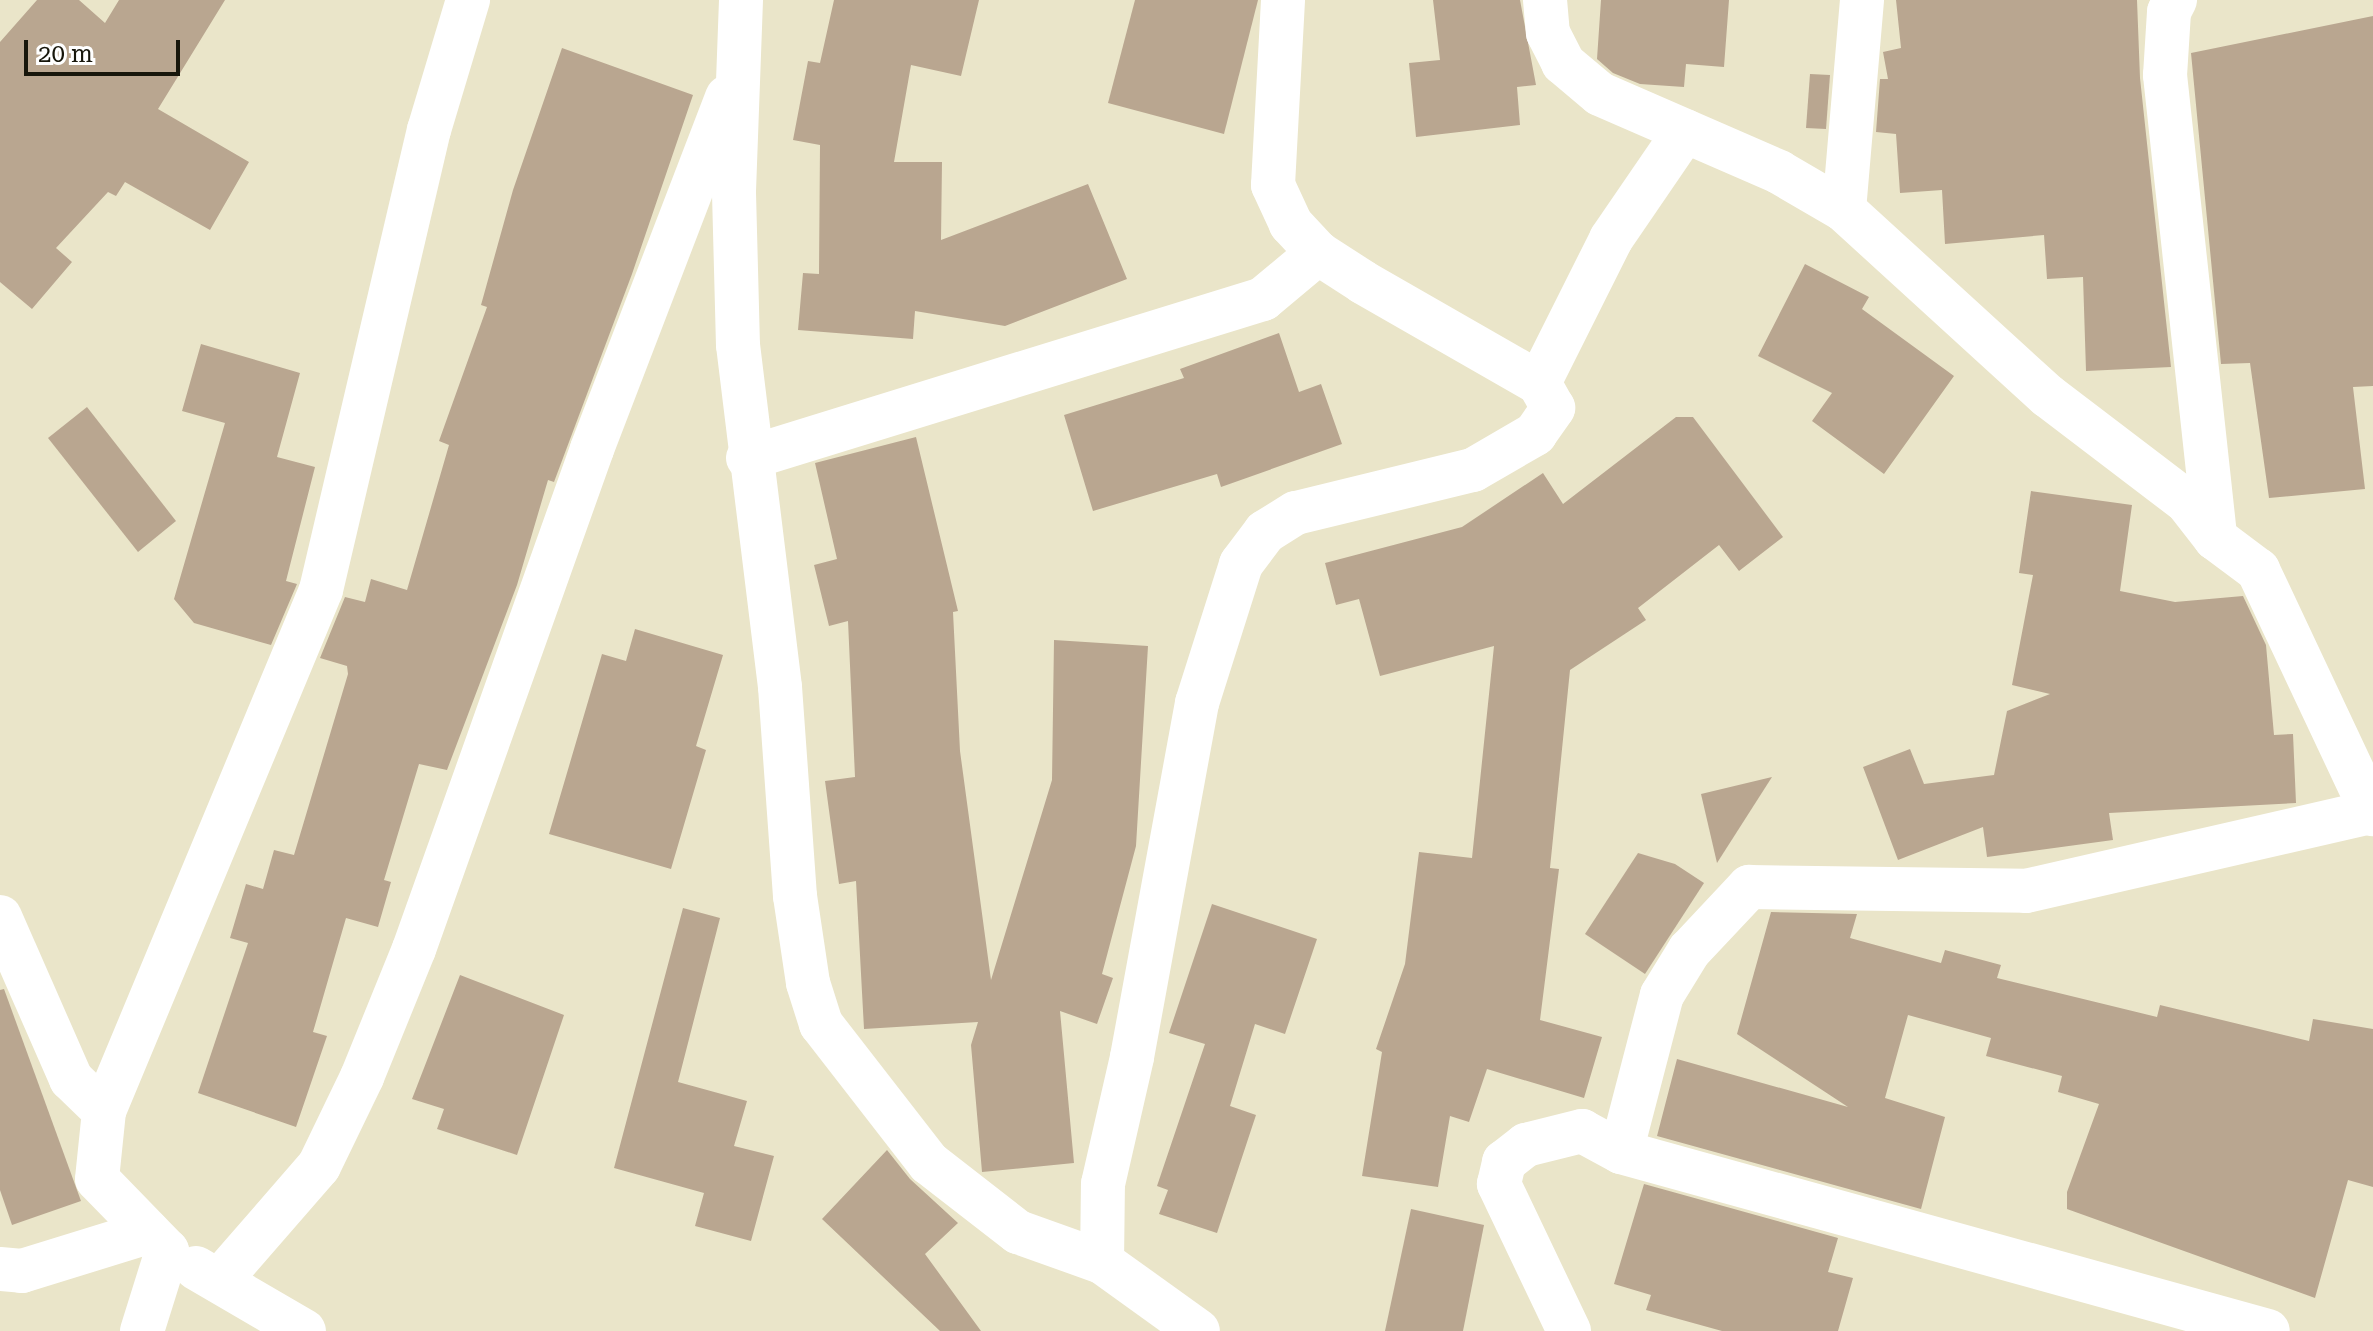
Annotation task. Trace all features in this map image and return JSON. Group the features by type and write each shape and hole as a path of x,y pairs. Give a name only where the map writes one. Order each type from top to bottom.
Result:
{"street":[{"path":"304,1331 158,1241 97,1179 104,1111 321,590 429,130 468,0"},
{"path":"741,0 734,193 738,345 748,458 780,687 795,896 808,983 821,1024 929,1163 1018,1232 1102,1262 1198,1331"},
{"path":"1102,1262 1103,1184 1132,1057 1197,703 1241,564 1265,532 1296,513 1473,470 1535,434 1553,408 1539,383 1318,253 1291,224 1273,185 1283,0"},
{"path":"1545,0 1548,33 1563,63 1600,94 1779,172 1844,210 2048,396 2187,502 2215,538 2258,570 2372,813 2026,891 1749,887 1689,951 1662,995 1621,1152"},
{"path":"1844,210 1862,0"},
{"path":"2175,0 2169,12 2165,75 2215,538"},
{"path":"219,1281 319,1166 362,1077 414,949 592,449 739,64"},
{"path":"1539,383 1611,239 1685,131"},
{"path":"748,458 1263,299 1318,253"},
{"path":"0,917 71,1079 104,1111"},
{"path":"1569,1331 1499,1184 1504,1162 1526,1145 1582,1131 1621,1152 2268,1331"},
{"path":"0,1269 22,1271 158,1241"},
{"path":"142,1331 158,1241"}],"building":[{"path":"37,0 79,0 105,23 119,0 225,0 158,109 249,162 210,230 125,182 116,196 108,192 56,248 72,262 32,309 0,282 0,42"},
{"path":"834,0 979,0 961,76 911,65 894,162 942,162 941,240 1088,184 1127,279 1005,326 915,311 913,339 798,330 803,273 819,274 820,145 793,140 808,61 820,63"},
{"path":"1135,0 1258,0 1224,134 1108,103"},
{"path":"1433,0 1520,0 1536,85 1517,87 1520,125 1416,137 1409,63 1440,60"},
{"path":"1601,0 1729,0 1724,67 1686,64 1684,87 1640,84 1613,73 1597,59"},
{"path":"1896,0 2137,0 2140,78 2171,367 2086,371 2083,277 2047,279 2044,235 1945,244 1942,190 1900,193 1896,134 1876,132 1880,79 1888,79 1883,52 1901,48"},
{"path":"2373,16 2373,386 2353,387 2365,489 2269,498 2250,363 2221,364 2191,53"},
{"path":"562,48 693,95 632,274 554,482 548,480 517,585 447,770 419,764 384,880 391,882 378,927 346,918 313,1032 327,1036 296,1127 198,1093 248,943 230,938 246,884 263,889 274,850 294,855 348,674 347,666 320,658 345,597 365,602 371,579 407,590 449,445 439,441 487,307 481,305 513,190"},
{"path":"1810,74 1830,75 1826,129 1806,128"},
{"path":"1805,264 1869,297 1862,309 1954,376 1884,474 1812,421 1832,393 1758,356"},
{"path":"1279,333 1299,392 1321,384 1342,444 1221,487 1217,474 1093,511 1064,415 1184,378 1180,369"},
{"path":"201,344 300,373 277,457 315,467 286,581 297,584 271,645 194,623 174,599 225,423 182,411"},
{"path":"87,407 176,521 138,552 48,438"},
{"path":"1676,417 1693,417 1783,537 1739,571 1719,545 1638,608 1646,620 1570,670 1550,868 1559,869 1540,1020 1602,1037 1584,1098 1487,1069 1469,1122 1450,1116 1438,1187 1362,1176 1382,1052 1376,1049 1405,964 1419,852 1472,858 1494,646 1380,676 1359,599 1336,605 1325,563 1462,527 1543,473 1563,504"},
{"path":"916,437 958,611 953,612 960,751 991,980 1052,780 1054,640 1148,646 1136,846 1102,974 1113,978 1097,1024 1060,1011 1074,1163 982,1172 971,1045 978,1022 864,1029 856,881 839,884 825,781 855,777 848,621 829,626 814,565 837,559 815,463"},
{"path":"2031,491 2132,505 2120,591 2175,602 2243,596 2266,645 2274,735 2293,734 2296,803 2109,813 2113,840 1987,857 1983,827 1898,860 1863,767 1910,749 1924,784 1994,775 2007,711 2050,694 2012,685 2033,575 2019,573"},
{"path":"635,629 723,655 696,746 706,750 671,869 549,834 602,654 626,661"},
{"path":"1772,777 1717,863 1701,794"},
{"path":"1638,853 1675,864 1704,883 1645,974 1585,934"},
{"path":"1212,904 1317,939 1285,1034 1255,1024 1230,1106 1256,1115 1217,1233 1159,1214 1168,1190 1157,1186 1205,1044 1169,1033"},
{"path":"683,908 720,918 678,1082 747,1101 734,1146 774,1156 751,1241 695,1226 704,1193 614,1168"},
{"path":"1771,912 1857,914 1850,938 1941,963 1945,950 2001,965 1997,978 2157,1017 2160,1005 2309,1041 2313,1019 2373,1029 2373,1187 2348,1180 2315,1298 2067,1209 2067,1192 2099,1104 2058,1092 2062,1076 1986,1056 1991,1038 1908,1015 1885,1098 1945,1117 1921,1209 1657,1136 1677,1059 1848,1107 1737,1034"},
{"path":"460,975 564,1015 517,1155 437,1129 444,1109 412,1099"},
{"path":"4,989 81,1201 12,1225 0,1190 0,990"},
{"path":"887,1150 910,1179 958,1223 925,1254 981,1331 940,1331 822,1219"},
{"path":"1644,1184 1838,1238 1828,1272 1853,1278 1838,1331 1722,1331 1646,1310 1651,1295 1614,1284"},
{"path":"1411,1209 1484,1225 1463,1331 1385,1331"}]}
